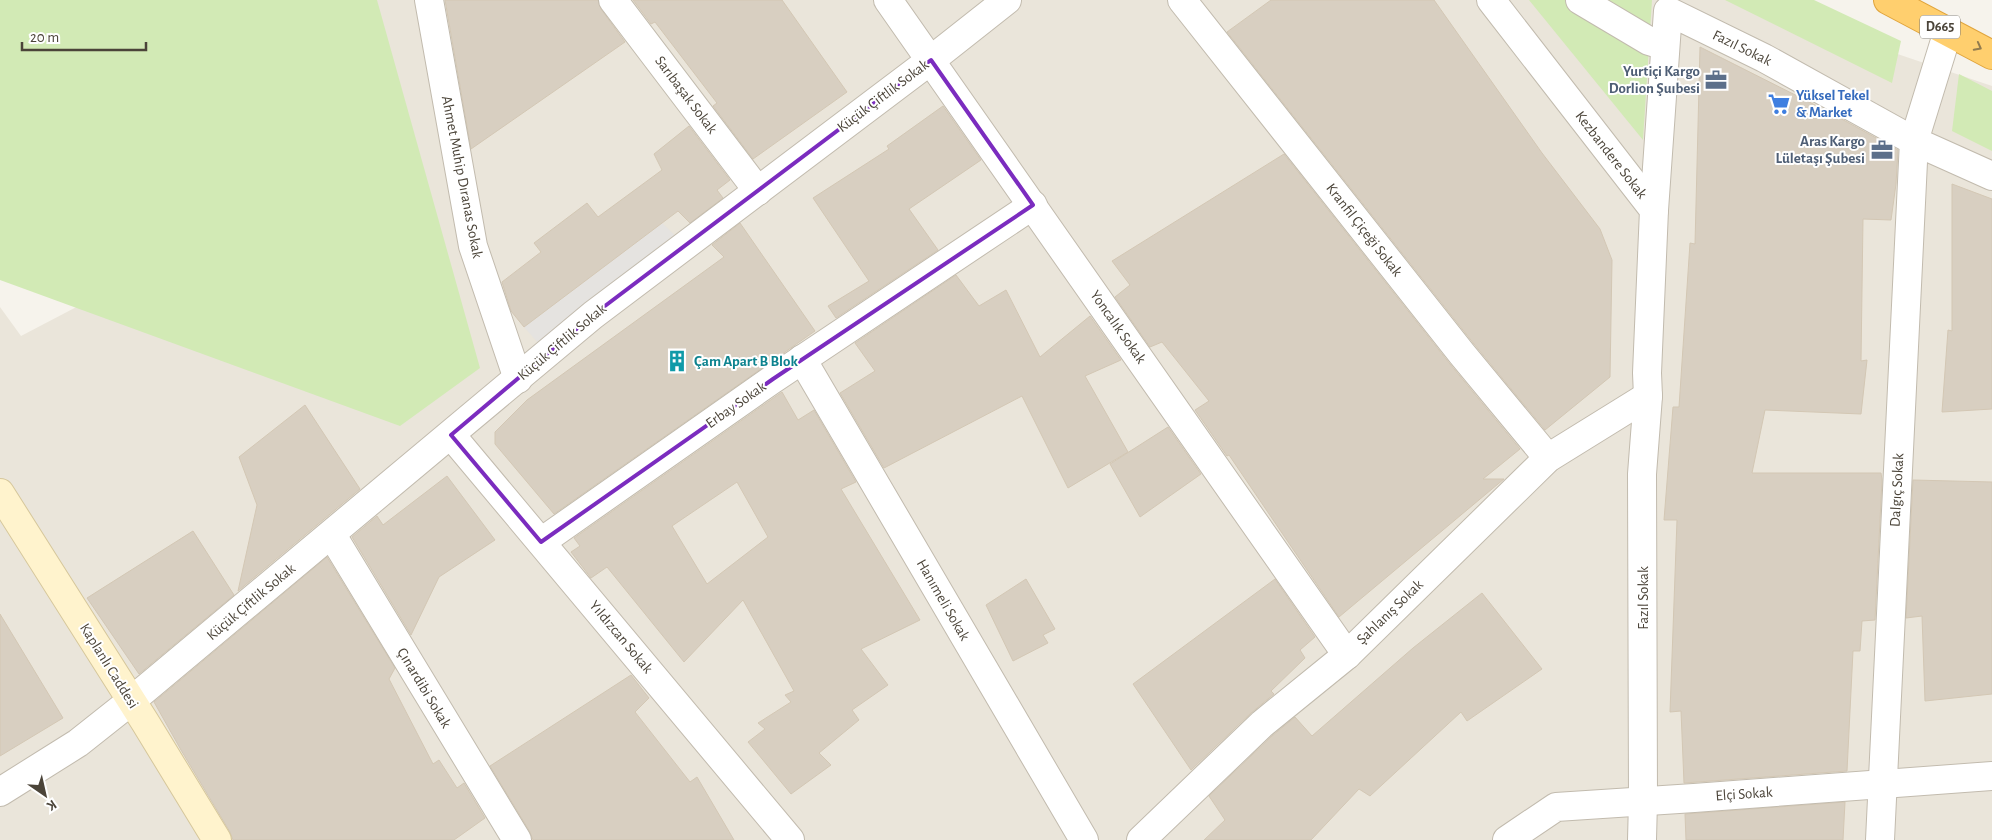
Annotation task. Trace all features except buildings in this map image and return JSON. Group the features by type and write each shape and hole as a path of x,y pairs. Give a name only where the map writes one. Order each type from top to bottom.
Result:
{"highway":[{"name":"D665","path":"1888,0 1992,55"}],"main road":[{"name":"Kaplanlı Caddesi","path":"0,493 217,840"}],"street":[{"name":"Ahmet Muhip Dıranas Sokak","path":"429,0 473,246 518,379"},
{"name":"Sarıbaşak Sokak","path":"613,0 758,191"},
{"name":"Yoncalık Sokak","path":"888,0 1347,655"},
{"name":"Küçük Çiftlik Sokak","path":"0,792 78,742 131,701 594,315 931,60 1007,0"},
{"name":"Kranfil Çiçeği Sokak","path":"1182,0 1462,354 1548,458"},
{"name":"Kezbandere Sokak","path":"1491,0 1654,210 1647,373 1648,396"},
{"path":"1580,0 1649,41 1665,46"},
{"name":"Fazıl Sokak","path":"1654,210 1668,11 1764,58 1914,141 1992,176"},
{"name":"Dalgıç Sokak","path":"1880,840 1914,141 1948,31"},
{"name":"Erbay Sokak","path":"541,542 802,359 1033,205"},
{"name":"Hanımeli Sokak","path":"802,359 1084,840"},
{"name":"Şahlanış Sokak","path":"1141,840 1262,724 1347,655 1548,458 1648,396"},
{"name":"Fazıl Sokak","path":"1642,840 1642,474 1648,396"},
{"name":"Yıldızcan Sokak","path":"451,435 790,840"},
{"name":"Çınardibi Sokak","path":"332,535 517,840"},
{"name":"Elçi Sokak","path":"1507,840 1556,807 1992,776"}],"highlighted area":[{"path":"931,60 1033,205 773,379 541,542 451,435 593,315"}],"shaded area":[{"path":"334,0 1738,0 1992,86 1992,840 0,840 0,307 21,336 107,291"},
{"path":"662,223 685,245 548,354 524,327"}],"green space":[{"path":"0,0 377,0 480,368 400,426 0,280"},
{"path":"1529,0 1652,0 1643,140"},
{"path":"1725,0 1814,0 1901,41 1892,83"},
{"path":"1959,74 1992,91 1992,151 1952,131"}],"place":[{"name":"Yurtiçi Kargo Dorlion Şuıbesi","path":"1716,80"},
{"name":"Yüksel Tekel & Market","path":"1779,104"},
{"name":"Aras Kargo Lületaşı Şubesi","path":"1882,150"},
{"name":"Çam Apart B Blok","path":"677,361"}]}
